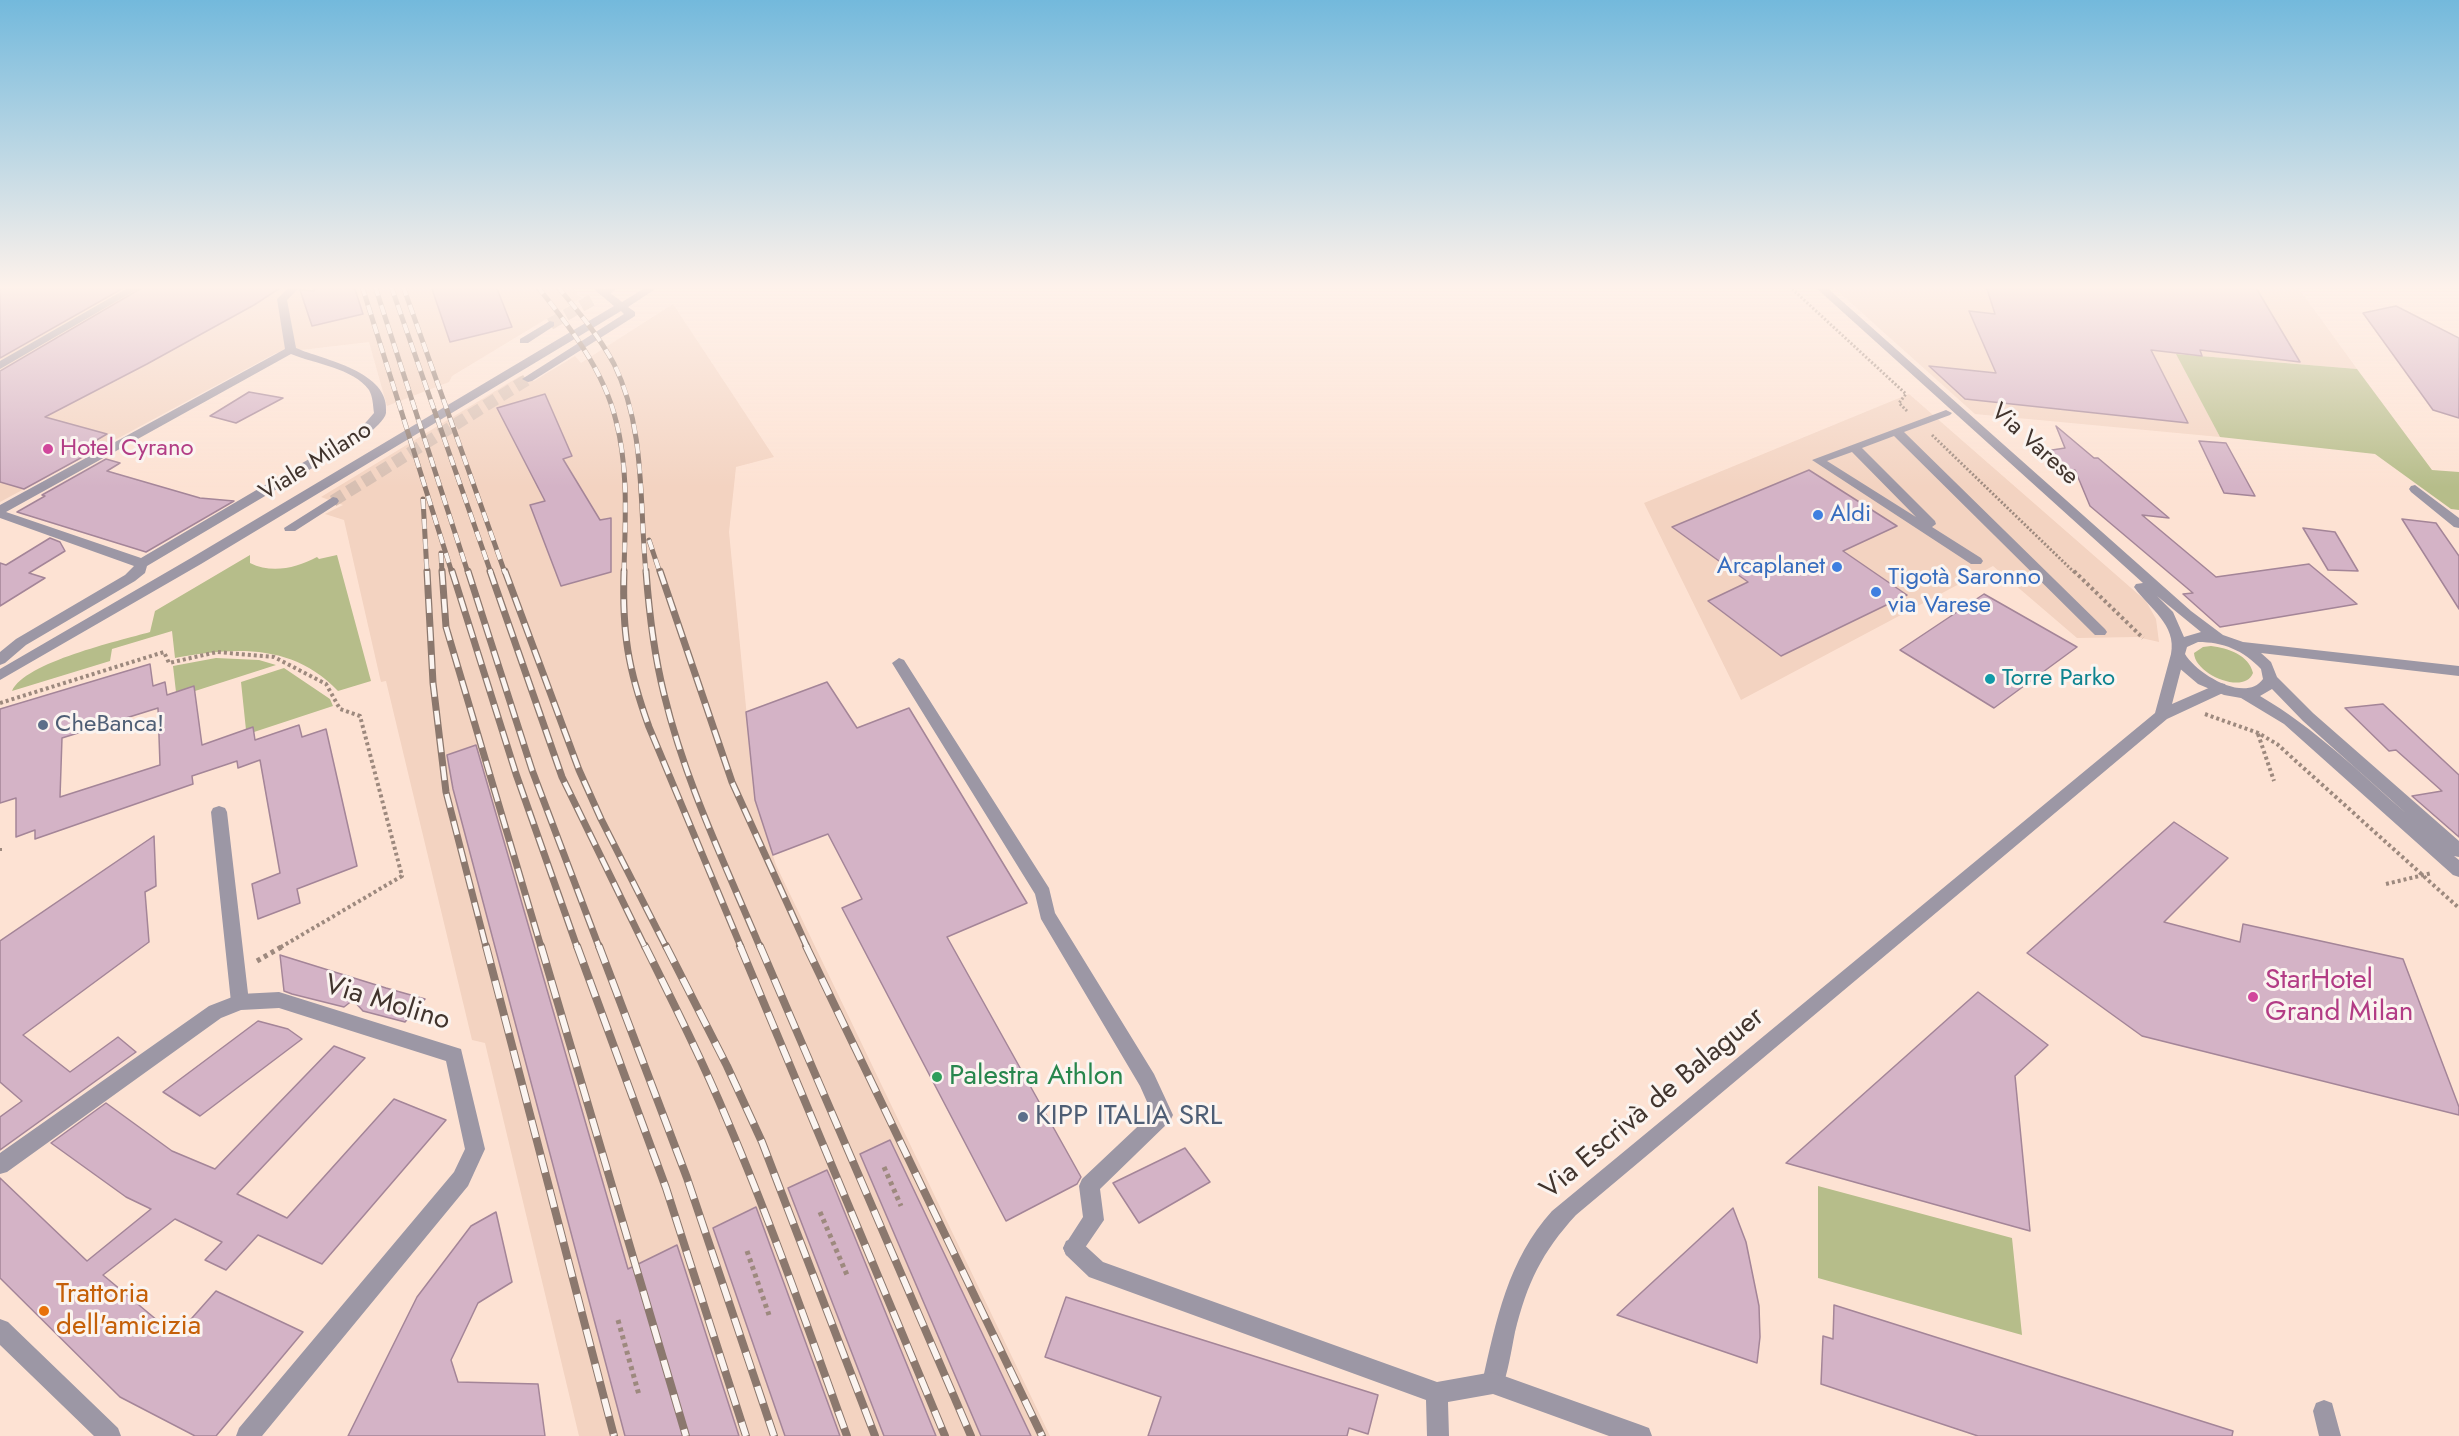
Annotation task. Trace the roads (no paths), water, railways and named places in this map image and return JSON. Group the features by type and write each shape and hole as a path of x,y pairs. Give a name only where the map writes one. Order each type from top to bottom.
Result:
{"street":[{"path":"0,366 22,353"},
{"path":"0,512 286,353"},
{"path":"0,660 21,642 130,578 140,570 141,564 364,432 380,414 378,400 372,386 331,363 300,353"},
{"name":"Viale Milano","path":"0,675 206,555 543,353"},
{"path":"528,379 569,353"},
{"name":"Via Varese","path":"1881,353 2154,599 2168,615 2179,649 2190,672 2220,688 2244,693"},
{"name":"Via Varese","path":"1894,353 2186,614 2218,638"},
{"path":"1947,412 1818,460 1976,561"},
{"path":"1896,431 2100,632"},
{"path":"1854,447 1948,543"},
{"path":"2415,489 2459,524"},
{"path":"290,528 333,501"},
{"path":"0,512 141,564"},
{"path":"2162,715 2179,649 2196,637 2218,638 2239,645 2459,671"},
{"path":"2239,645 2258,657 2308,717 2459,851"},
{"path":"2244,693 2266,687 2269,673 2279,660 2301,651"},
{"path":"899,663 1043,893 1047,914 1147,1080 1164,1115 1089,1186 1094,1220 1073,1248 1096,1270 1437,1393 1492,1383 1641,1436"},
{"name":"Via Escrivà de Balaguer","path":"1492,1383 1511,1306 1522,1275 1535,1250 1563,1215 2162,715 2220,688"},
{"path":"2244,693 2289,720 2310,737 2459,870"},
{"path":"219,812 240,1002"},
{"name":"Via Molino","path":"0,1165 215,1012 240,1002 279,1000 454,1055 475,1149 461,1179 247,1436"},
{"path":"0,1330 110,1436"},
{"path":"1437,1393 1438,1436"},
{"path":"2324,1411 2330,1436"}],"tunnel":[{"path":"333,501 528,379"}],"railway":[{"path":"383,353 452,573"},
{"path":"397,353 468,573"},
{"path":"414,353 491,573"},
{"path":"427,353 505,573"},
{"path":"586,353 610,402 620,440 625,477 624,573"},
{"path":"607,353 614,364 632,414 639,467 646,573"},
{"path":"423,499 427,573"},
{"path":"649,540 660,573"},
{"path":"441,553 442,573"},
{"path":"427,571 433,683 446,792 486,947"},
{"path":"442,571 446,627 541,947"},
{"path":"452,571 516,774 577,947"},
{"path":"468,571 532,770 599,947"},
{"path":"490,571 562,777 645,947"},
{"path":"505,571 579,770 601,819 666,947"},
{"path":"646,571 650,617 660,679 673,727 694,791 760,947"},
{"path":"660,571 732,782 807,947"},
{"path":"624,573 625,632 636,687 649,727 741,947"},
{"path":"486,946 614,1436"},
{"path":"541,946 686,1436"},
{"path":"577,946 666,1188 746,1436"},
{"path":"599,946 687,1178 774,1436"},
{"path":"645,946 698,1055 744,1161 790,1278 847,1436"},
{"path":"666,946 727,1066 762,1142 875,1436"},
{"path":"740,946 945,1436"},
{"path":"760,946 971,1436"},
{"path":"806,946 1042,1436"}],"place":[{"name":"Hotel Cyrano","path":"48,449"},
{"name":"Aldi","path":"1818,515"},
{"name":"Arcaplanet","path":"1837,567"},
{"name":"Tigotà Saronno via Varese","path":"1876,592"},
{"name":"Torre Parko","path":"1990,679"},
{"name":"CheBanca!","path":"43,725"},
{"name":"StarHotel Grand Milan","path":"2253,997"},
{"name":"Palestra Athlon","path":"937,1077"},
{"name":"KIPP ITALIA SRL","path":"1023,1117"},
{"name":"Trattoria dell'amicizia","path":"44,1311"}]}
